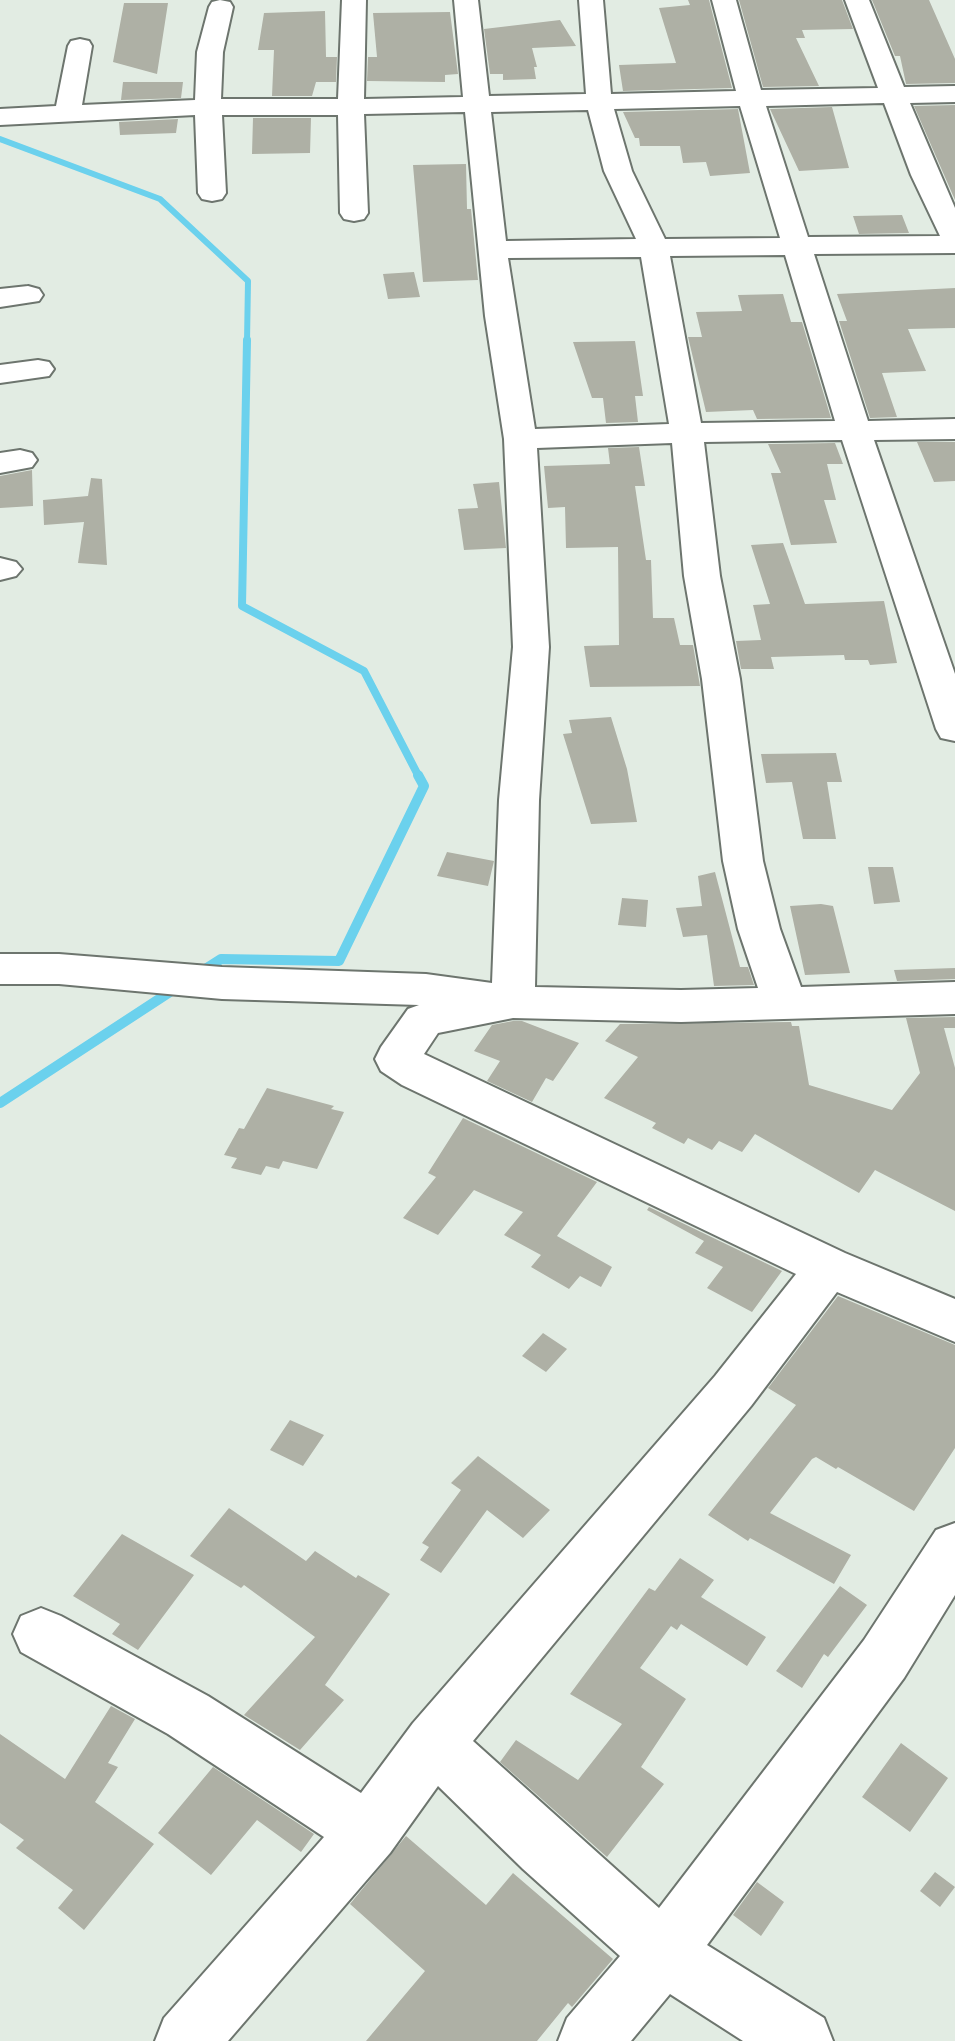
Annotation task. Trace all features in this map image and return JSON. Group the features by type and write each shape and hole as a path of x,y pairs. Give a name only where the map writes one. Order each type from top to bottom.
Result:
{"street":[{"path":"354,0 350,152 354,213"},
{"path":"466,0 492,250 520,439 531,647 519,800 513,1002"},
{"path":"591,0 599,101 618,171 654,247 687,433 702,576 721,679 743,861 759,929 785,1003"},
{"path":"724,0 750,96 855,432 947,681 955,729"},
{"path":"492,250 955,241 925,175 857,0"},
{"path":"212,193 208,107 210,52 221,7"},
{"path":"68,112 80,46"},
{"path":"0,117 208,107 955,94"},
{"path":"0,374 38,369"},
{"path":"520,439 955,429"},
{"path":"0,969 59,969 222,983 426,990 513,1002 681,1006 955,998"},
{"path":"513,1002 424,1020 397,1059 418,1073 828,1267 955,1321"},
{"path":"187,2041 262,1951 369,1832 434,1743 733,1391 779,1335 828,1267"},
{"path":"590,2041 663,1953 884,1659 955,1547"},
{"path":"41,1634 188,1715 369,1832"},
{"path":"434,1743 544,1848 663,1953 801,2041"}],"building":[{"path":"688,0 709,0 732,88 623,91 619,65 676,63 659,8 690,5"},
{"path":"739,0 842,0 853,29 802,30 805,38 796,38 819,86 763,87"},
{"path":"872,0 929,0 955,59 955,83 906,84 900,56 895,56"},
{"path":"124,3 168,3 157,74 113,62"},
{"path":"325,11 326,57 337,57 336,82 316,82 312,96 272,96 274,50 258,50 264,13"},
{"path":"450,12 458,74 445,75 445,82 367,81 368,57 377,57 373,13"},
{"path":"560,20 576,46 532,48 537,67 534,67 536,79 503,80 503,74 490,74 484,29"},
{"path":"123,82 183,82 181,98 121,100"},
{"path":"955,105 955,200 914,106"},
{"path":"832,107 849,168 799,171 770,109"},
{"path":"738,109 750,173 710,176 706,162 683,163 680,146 640,146 639,138 635,138 623,112"},
{"path":"253,118 311,118 310,153 252,154"},
{"path":"178,119 176,133 120,135 119,122"},
{"path":"466,164 467,209 471,209 478,280 423,282 413,165"},
{"path":"902,215 909,233 859,234 853,216"},
{"path":"414,272 420,297 388,299 383,274"},
{"path":"955,288 955,328 908,329 926,371 882,373 897,417 870,418 839,321 847,321 837,294"},
{"path":"783,294 791,322 802,322 831,418 757,419 753,410 706,412 688,337 702,337 696,312 742,311 738,295"},
{"path":"635,341 643,396 635,396 638,422 606,423 603,398 592,398 573,342"},
{"path":"917,442 955,442 955,481 934,482"},
{"path":"835,443 843,464 827,464 836,500 824,500 837,543 791,545 771,473 781,473 768,444"},
{"path":"639,447 645,486 635,486 646,560 651,560 653,618 674,618 680,645 693,645 700,686 590,687 584,646 619,645 618,547 566,548 565,507 548,508 544,466 610,464 608,448"},
{"path":"32,470 33,506 0,508 0,476"},
{"path":"91,478 102,479 107,565 78,563 84,522 44,525 43,500 88,496"},
{"path":"499,482 506,548 464,550 458,509 478,508 473,484"},
{"path":"783,543 805,604 884,601 897,663 870,665 868,660 845,660 844,655 771,657 774,669 741,669 736,641 761,640 753,605 770,604 751,545"},
{"path":"611,717 627,769 637,822 591,824 563,734 572,733 569,720"},
{"path":"836,753 842,782 827,782 836,839 803,839 792,782 766,783 761,754"},
{"path":"447,852 494,861 488,886 437,876"},
{"path":"868,867 893,867 900,902 874,904"},
{"path":"715,872 740,967 748,967 754,985 714,986 707,935 683,937 676,908 702,906 698,876"},
{"path":"622,898 648,900 646,927 618,925"},
{"path":"790,906 833,906 850,973 805,975"},
{"path":"955,968 955,979 897,981 894,970"},
{"path":"955,1017 955,1028 944,1028 955,1068 955,1211 875,1170 859,1193 755,1134 742,1152 719,1141 712,1150 688,1138 684,1144 652,1128 656,1123 604,1098 638,1057 605,1041 620,1024 791,1022 792,1026 799,1026 809,1085 892,1110 920,1073 906,1018"},
{"path":"522,1021 579,1043 553,1081 546,1078 532,1102 487,1081 500,1061 474,1051 492,1025"},
{"path":"267,1088 334,1106 331,1109 344,1112 317,1169 283,1161 279,1169 266,1166 261,1175 231,1168 237,1158 224,1155 239,1128 244,1129"},
{"path":"463,1118 597,1182 557,1236 612,1267 601,1287 580,1276 569,1289 531,1267 541,1255 504,1235 523,1212 474,1190 438,1235 403,1218 436,1177 428,1173"},
{"path":"649,1207 782,1271 752,1312 707,1288 723,1267 695,1253 704,1241 647,1210"},
{"path":"838,1296 955,1345 955,1448 914,1511 838,1467 836,1469 816,1457 812,1459 770,1513 851,1555 834,1584 750,1538 748,1541 708,1515 796,1405 768,1388"},
{"path":"543,1333 567,1349 546,1372 522,1356"},
{"path":"290,1420 324,1435 303,1466 270,1450"},
{"path":"478,1456 550,1510 523,1538 487,1510 441,1573 420,1560 429,1547 422,1543 461,1490 451,1483"},
{"path":"229,1508 306,1561 315,1551 356,1578 358,1575 390,1594 325,1685 344,1700 300,1750 244,1715 315,1637 244,1585 241,1588 190,1556"},
{"path":"122,1534 194,1575 138,1650 112,1634 120,1624 73,1596"},
{"path":"680,1558 714,1580 701,1597 766,1637 747,1666 681,1624 677,1630 671,1626 640,1668 686,1699 641,1767 664,1784 607,1857 500,1762 516,1740 578,1780 622,1724 570,1694 649,1588 655,1591"},
{"path":"840,1586 867,1605 828,1657 824,1654 802,1688 776,1671"},
{"path":"111,1706 135,1719 108,1763 118,1767 95,1802 154,1844 84,1930 58,1908 73,1890 16,1848 24,1840 0,1823 0,1734 65,1779"},
{"path":"901,1743 948,1778 910,1832 862,1797"},
{"path":"213,1767 314,1834 301,1852 257,1820 211,1875 158,1833"},
{"path":"406,1836 486,1905 513,1873 613,1959 572,2007 568,2003 537,2041 366,2041 425,1971 350,1904"},
{"path":"935,1872 955,1887 940,1907 920,1891"},
{"path":"757,1882 784,1902 761,1936 733,1915"}],"waterway":[{"path":"0,139 160,199 248,281 247,342"},
{"path":"247,340 242,606 364,671 419,777"},
{"path":"199,973 221,959 339,961 424,786 418,775"},
{"path":"0,1103 176,988"}]}
